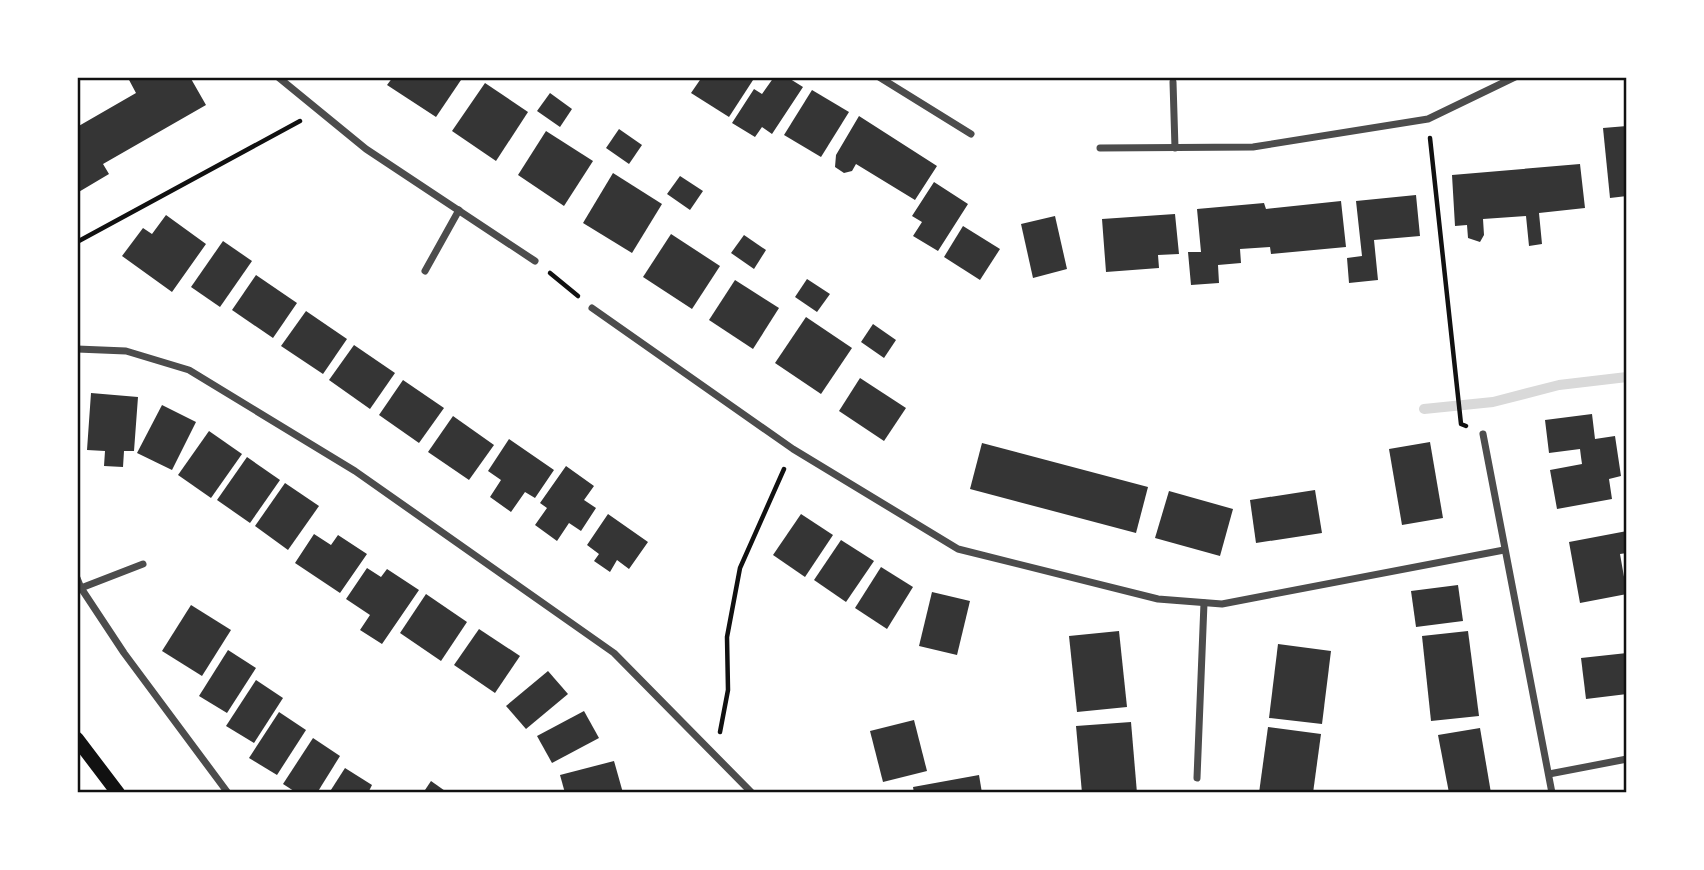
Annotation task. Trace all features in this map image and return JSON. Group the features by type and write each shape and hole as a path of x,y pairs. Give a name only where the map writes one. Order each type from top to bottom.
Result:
{"main road":[{"path":"77,739 118,793"}],"street":[{"path":"278,77 366,149 535,261"},
{"path":"879,77 971,134"},
{"path":"1100,148 1253,147 1429,120 1516,77"},
{"path":"1173,82 1175,148"},
{"path":"425,271 459,210"},
{"path":"592,308 793,449 958,549 1158,599 1222,604 1504,550"},
{"path":"77,349 126,351 189,370 355,471 614,653 752,793"},
{"path":"1483,434 1552,793"},
{"path":"81,588 143,564"},
{"path":"77,578 124,653 228,793"},
{"path":"1197,778 1205,603"},
{"path":"1549,774 1627,759"}],"path":[{"path":"77,242 319,111"},
{"path":"1429,120 1461,424"},
{"path":"535,261 592,308"},
{"path":"713,754 725,714 728,690 727,637 740,568 793,449"}],"building":[{"path":"190,77 206,105 103,164 109,174 77,193 77,127 136,93 128,78"},
{"path":"393,77 463,77 436,117 387,85"},
{"path":"702,77 755,77 729,117 691,93"},
{"path":"774,77 787,77 803,87 772,134 762,127 755,137 732,123 754,89 762,94"},
{"path":"485,83 528,112 496,161 452,131"},
{"path":"812,90 849,112 821,157 784,135"},
{"path":"550,93 572,109 560,127 537,111"},
{"path":"859,116 937,166 915,200 856,164 852,171 844,173 835,167 836,155"},
{"path":"1627,126 1627,196 1610,198 1603,128"},
{"path":"619,129 642,145 629,164 606,148"},
{"path":"546,131 593,161 564,206 518,175"},
{"path":"1580,164 1585,208 1539,213 1542,244 1529,246 1526,216 1483,219 1484,235 1480,242 1468,238 1467,225 1455,226 1452,175"},
{"path":"613,173 662,204 632,253 583,223"},
{"path":"680,176 703,191 690,210 667,194"},
{"path":"934,182 968,204 938,251 913,236 922,222 912,216"},
{"path":"1416,195 1420,236 1374,240 1378,280 1349,283 1347,258 1362,256 1356,201"},
{"path":"1341,201 1346,247 1271,254 1270,247 1240,249 1241,263 1218,265 1219,283 1191,285 1188,252 1201,252 1197,209 1264,203 1266,209"},
{"path":"1175,214 1179,254 1158,255 1159,268 1106,272 1102,219"},
{"path":"166,215 206,244 172,292 122,256 143,228 152,234"},
{"path":"1055,216 1067,269 1033,278 1021,224"},
{"path":"963,226 1000,249 980,280 944,257"},
{"path":"671,234 720,266 692,309 643,277"},
{"path":"744,235 766,250 754,269 731,253"},
{"path":"223,241 252,261 220,307 191,287"},
{"path":"256,275 297,303 273,338 232,310"},
{"path":"807,279 830,294 817,312 795,297"},
{"path":"735,280 779,308 753,349 709,320"},
{"path":"306,311 347,339 323,374 281,346"},
{"path":"806,317 852,348 821,394 775,363"},
{"path":"873,324 896,340 884,358 861,342"},
{"path":"354,345 395,373 370,409 329,380"},
{"path":"860,378 906,408 884,441 839,411"},
{"path":"403,380 444,408 419,443 379,415"},
{"path":"91,393 138,397 134,451 124,451 123,467 104,466 105,451 87,450"},
{"path":"162,405 196,422 172,470 137,453"},
{"path":"1592,414 1595,439 1615,436 1621,476 1609,479 1612,499 1557,509 1550,470 1582,464 1580,449 1549,453 1545,420"},
{"path":"453,416 494,445 469,480 428,452"},
{"path":"209,431 242,454 211,498 178,475"},
{"path":"509,439 554,470 535,498 525,492 511,512 490,497 501,480 488,471"},
{"path":"1430,442 1443,518 1402,525 1389,449"},
{"path":"982,443 1148,487 1136,533 970,489"},
{"path":"247,457 280,480 250,523 217,500"},
{"path":"566,466 594,486 584,500 596,508 581,531 569,523 557,541 535,525 547,508 540,503"},
{"path":"285,483 319,506 288,550 255,526"},
{"path":"1315,490 1322,533 1256,543 1250,500"},
{"path":"1169,491 1233,509 1220,556 1155,538"},
{"path":"608,514 648,542 629,569 617,560 610,572 594,561 599,554 587,545"},
{"path":"801,514 833,535 805,577 773,555"},
{"path":"1627,531 1627,553 1620,554 1627,594 1580,603 1569,542"},
{"path":"314,534 331,545 338,535 367,554 340,593 295,563"},
{"path":"841,540 874,561 846,602 814,580"},
{"path":"881,567 913,587 887,629 855,608"},
{"path":"367,568 381,577 387,569 419,590 382,644 360,630 370,615 346,599"},
{"path":"1458,585 1463,621 1416,627 1411,591"},
{"path":"932,592 970,601 957,655 919,646"},
{"path":"426,594 467,622 441,661 400,633"},
{"path":"191,605 231,630 202,676 162,651"},
{"path":"479,629 520,656 495,693 454,665"},
{"path":"1119,631 1127,707 1077,712 1069,636"},
{"path":"1468,631 1479,716 1431,721 1422,636"},
{"path":"1278,644 1331,651 1322,724 1269,718"},
{"path":"228,650 256,668 227,713 199,696"},
{"path":"1627,653 1627,694 1586,699 1581,658"},
{"path":"548,671 568,694 526,729 506,706"},
{"path":"256,680 283,698 254,743 226,726"},
{"path":"584,711 599,738 552,763 537,736"},
{"path":"279,712 306,730 277,775 249,758"},
{"path":"914,720 927,771 883,782 870,731"},
{"path":"1131,722 1137,793 1082,793 1076,726"},
{"path":"1268,727 1321,734 1313,793 1259,793"},
{"path":"1480,728 1491,793 1449,793 1438,735"},
{"path":"313,738 340,756 317,793 297,793 283,784"},
{"path":"614,761 623,793 565,793 560,775"},
{"path":"345,768 372,785 368,793 329,793"},
{"path":"979,775 982,793 914,793 913,787"},
{"path":"431,781 448,793 423,793"}],"waterway":[{"path":"1424,409 1493,402 1559,385 1627,377"}]}
